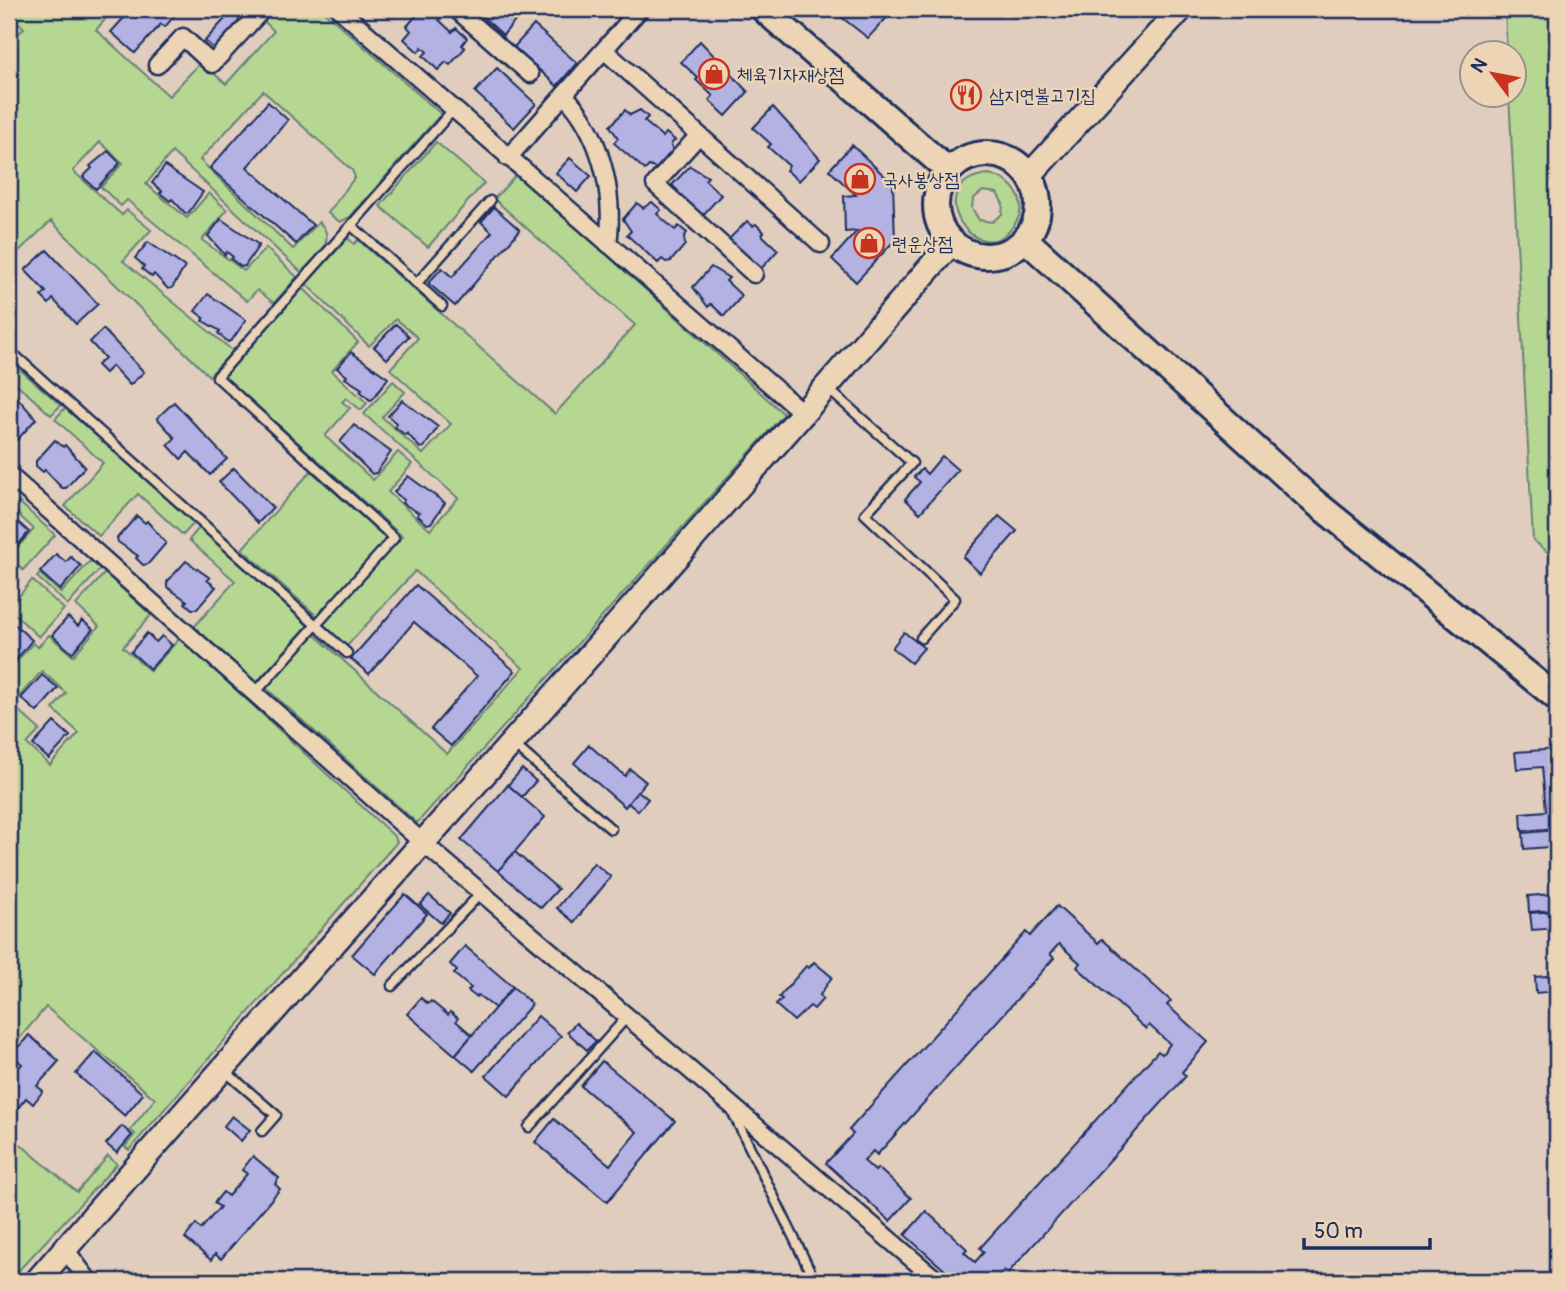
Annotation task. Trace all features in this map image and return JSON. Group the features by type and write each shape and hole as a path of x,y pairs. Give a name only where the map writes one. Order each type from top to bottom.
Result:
{"main road":[{"path":"763,9 950,171"},
{"path":"990,154 1012,161 1029,176 1034,186 1038,208 1036,219 1025,239 1006,252 983,256 972,254 952,242 937,213 939,191 950,171 968,158 990,154"},
{"path":"1025,239 1311,499 1557,698"}],"street":[{"path":"158,65 183,37 212,64 263,9"},
{"path":"339,9 804,414"},
{"path":"456,9 530,74"},
{"path":"508,158 640,9"},
{"path":"1029,176 1181,9"},
{"path":"604,50 821,244"},
{"path":"564,95 588,129 603,166 612,219 608,244"},
{"path":"699,135 655,184 754,274"},
{"path":"37,1281 422,842 804,414 952,242"},
{"path":"9,475 422,842 938,1281"},
{"path":"65,1249 89,1281"}],"lane":[{"path":"255,693 394,538 217,377 453,110"},
{"path":"417,283 490,201"},
{"path":"352,226 442,306"},
{"path":"9,350 348,653"},
{"path":"827,387 912,463 865,514 955,599 921,638"},
{"path":"511,742 611,829"},
{"path":"392,986 482,892"},
{"path":"529,1127 626,1017"},
{"path":"222,1070 276,1115 262,1131"},
{"path":"726,1100 815,1281"}],"green space":[{"path":"9,9 114,9 96,30 169,96 201,62 226,84 274,31 262,19 272,9 321,9 441,114 350,217 340,222 328,213 355,177 352,170 263,91 200,160 293,249 319,222 325,229 326,242 318,255 301,272 172,152 146,184 187,218 209,193 227,210 202,240 244,271 266,248 297,277 274,303 257,290 247,301 127,200 121,206 101,187 123,163 100,142 73,171 122,215 127,210 151,230 123,261 233,351 209,376 51,221 17,253 9,246 9,44 24,28 9,14"},
{"path":"1505,9 1557,9 1557,560 1533,540 1510,108 1528,108 1528,38 1506,38"},
{"path":"436,142 484,183 428,247 380,206"},
{"path":"517,174 784,414 417,823 266,688 314,634 447,754 523,668 415,571 347,646 323,624 402,536 224,376 303,288 358,342 332,371 367,403 361,410 346,398 342,402 350,408 325,436 373,480 398,452 412,464 388,492 430,530 458,498 364,414 393,381 405,392 382,417 423,454 451,424 390,369 418,338 396,319 369,346 306,284 348,238 354,244 358,240 555,414 635,325 494,199"},
{"path":"988,174 997,176 1016,192 1020,200 1019,216 1014,225 999,238 984,240 971,234 960,222 955,207 957,193 967,181","holes":["983,191 997,193 1003,204 1002,214 992,222 979,220 972,208 973,199"]},
{"path":"9,360 61,405 51,415 9,377"},
{"path":"65,408 194,523 183,535 138,494 99,536 65,506 103,463 55,419"},
{"path":"311,471 387,539 318,617 242,549"},
{"path":"19,502 55,535 23,570 9,557 34,529 12,509"},
{"path":"199,528 308,625 256,683 194,627 235,581 189,540"},
{"path":"91,560 100,569 68,605 37,577 40,574 61,593"},
{"path":"105,573 151,615 123,647 150,671 180,638 395,837 397,842 129,1150 125,1147 135,1134 130,1130 155,1099 46,1007 9,1051 9,722 19,711 40,730 27,744 50,765 79,733 53,709 66,693 42,671 16,700 9,694 9,655 16,662 33,643 38,647 49,635 73,656 99,626 76,605"},
{"path":"32,580 64,609 39,637 9,609"},
{"path":"13,1138 77,1192 108,1156 117,1164 9,1281 9,1142"}],"building":[{"path":"132,9 175,9 172,12 175,15 165,27 161,24 135,53 111,32"},
{"path":"422,9 427,13 434,9 443,16 439,20 452,32 456,28 467,38 462,45 465,48 450,65 446,62 438,70 423,56 427,52 422,47 418,52 404,39 411,31 407,26"},
{"path":"474,9 518,9 522,13 503,35"},
{"path":"831,9 886,9 891,13 868,38"},
{"path":"231,12 243,23 218,52 205,41"},
{"path":"534,25 577,63 557,86 514,47"},
{"path":"700,41 748,92 726,116 709,100 713,96 696,80 698,78 681,62"},
{"path":"497,68 536,104 514,128 475,92"},
{"path":"268,102 288,120 247,167 313,225 296,244 210,168"},
{"path":"773,107 820,159 799,181 786,170 789,166 768,147 771,144 753,128"},
{"path":"625,110 630,115 640,110 648,117 644,121 663,137 666,133 675,140 671,144 673,152 658,169 649,166 645,170 614,143 618,138 610,126"},
{"path":"852,145 893,184 895,240 856,282 832,259 857,231 845,232 844,196 856,195 829,170"},
{"path":"108,151 120,163 96,189 83,177 92,168 90,166"},
{"path":"570,158 591,176 577,192 556,173"},
{"path":"165,166 203,192 186,214 152,183"},
{"path":"690,166 708,177 705,180 721,195 703,215 675,194 678,191 672,185"},
{"path":"652,202 661,210 657,214 675,230 679,226 687,233 684,237 685,245 671,261 662,259 658,263 627,235 631,231 623,219 637,203 643,208"},
{"path":"494,207 520,230 455,306 428,283 442,268 452,277 492,232 481,222"},
{"path":"221,219 259,245 245,266 241,267 227,252 225,255 208,236"},
{"path":"747,221 753,226 756,224 764,232 762,235 778,250 760,270 728,240"},
{"path":"148,242 185,267 172,288 168,289 154,274 152,277 142,269 144,266 135,258"},
{"path":"47,250 98,304 76,324 53,299 49,304 41,296 46,292 25,270"},
{"path":"711,267 729,278 726,281 742,296 724,316 711,304 708,307 693,287"},
{"path":"208,294 246,320 228,342 218,333 220,331 203,321 204,318 195,311"},
{"path":"396,324 409,336 387,359 374,347"},
{"path":"103,329 144,372 130,385 112,366 105,373 97,365 105,358 90,342"},
{"path":"351,352 388,378 373,399 370,400 360,391 362,389 345,378 347,376 337,368"},
{"path":"9,394 14,399 17,397 36,419 17,440 9,437"},
{"path":"402,400 438,427 424,447 420,448 407,433 405,435 395,427 397,424 388,416"},
{"path":"174,402 227,459 210,475 188,452 181,459 168,445 175,438 157,418"},
{"path":"354,425 391,452 376,473 372,474 340,442"},
{"path":"55,440 63,447 65,445 85,467 66,488 62,488 45,470 43,472 36,466 36,461"},
{"path":"942,456 958,470 920,513 905,499 920,482 914,477 922,469 927,474"},
{"path":"234,468 273,508 258,523 219,482"},
{"path":"408,476 445,503 431,523 427,524 417,515 419,513 402,503 404,500 394,492"},
{"path":"137,516 145,523 147,521 166,543 148,564 143,565 136,558 138,556 118,542 117,538"},
{"path":"999,516 1017,531 980,573 963,557"},
{"path":"19,523 29,532 9,556 9,524 14,529"},
{"path":"56,554 66,562 71,557 81,566 60,590 40,572"},
{"path":"186,561 210,578 207,580 216,587 197,609 192,609 185,603 187,601 167,587 167,582"},
{"path":"416,585 515,671 451,746 431,729 477,676 414,622 369,674 351,659"},
{"path":"68,617 78,626 82,620 93,629 72,653 52,635"},
{"path":"12,622 32,640 16,660 9,653 9,626"},
{"path":"904,632 924,648 911,663 892,648"},
{"path":"147,633 156,642 162,636 172,645 150,669 131,652"},
{"path":"42,675 58,688 37,712 21,698"},
{"path":"54,722 70,736 49,759 33,745"},
{"path":"589,745 625,776 630,769 646,782 625,807 574,763"},
{"path":"1557,749 1557,828 1522,831 1521,813 1546,811 1542,767 1517,769 1515,752"},
{"path":"522,769 536,781 522,797 508,785"},
{"path":"508,785 545,817 498,871 461,840"},
{"path":"638,791 648,799 638,811 628,803"},
{"path":"1557,830 1557,910 1529,912 1528,896 1553,894 1549,847 1524,849 1523,833"},
{"path":"515,852 558,889 541,908 498,871"},
{"path":"594,863 611,877 574,922 557,908"},
{"path":"405,894 427,914 375,974 352,955"},
{"path":"429,895 450,913 441,923 420,905"},
{"path":"1057,906 1098,943 1102,939 1171,1001 1167,1005 1208,1042 1182,1072 1186,1076 1008,1273 1004,1270 994,1281 957,1281 905,1235 926,1211 967,1249 964,1252 975,1262 984,1252 980,1248 1158,1051 1162,1054 1170,1044 1149,1025 1146,1029 1077,967 1080,963 1059,944 1050,954 1054,958 877,1155 873,1151 864,1161 875,1171 878,1168 911,1198 890,1221 826,1163 853,1134 849,1130 1026,932 1030,936"},
{"path":"1557,911 1557,928 1532,930 1530,913"},
{"path":"465,946 513,987 495,1008 468,991 471,988 454,974 457,971 450,964"},
{"path":"814,962 832,977 820,995 823,999 814,1009 810,1006 794,1021 776,1005 782,999 779,997 806,966 809,968"},
{"path":"1557,975 1557,991 1536,993 1535,977"},
{"path":"513,987 532,1004 474,1071 455,1055"},
{"path":"421,998 428,1004 431,1001 448,1015 450,1012 472,1035 455,1055 407,1014"},
{"path":"538,1016 561,1036 509,1096 486,1076"},
{"path":"576,1023 596,1041 587,1050 567,1032"},
{"path":"29,1035 59,1061 37,1086 43,1091 33,1104 26,1098 9,1119 9,1080 22,1064 12,1055"},
{"path":"95,1052 143,1094 125,1116 76,1074"},
{"path":"602,1061 675,1121 607,1202 535,1142 554,1119 610,1165 637,1132 581,1086"},
{"path":"232,1116 250,1130 241,1141 224,1126"},
{"path":"122,1126 132,1135 117,1153 106,1144"},
{"path":"253,1156 279,1178 275,1184 280,1189 221,1259 215,1254 211,1260 185,1238 196,1224 201,1229 220,1207 214,1203 223,1192 228,1196 247,1174 242,1170"}],"place":[{"name":"체육기자재상점","path":"714,74"},
{"name":"삼지연불고기집","path":"966,95"},
{"name":"국사봉상점","path":"860,179"},
{"name":"련운상점","path":"869,243"}]}
